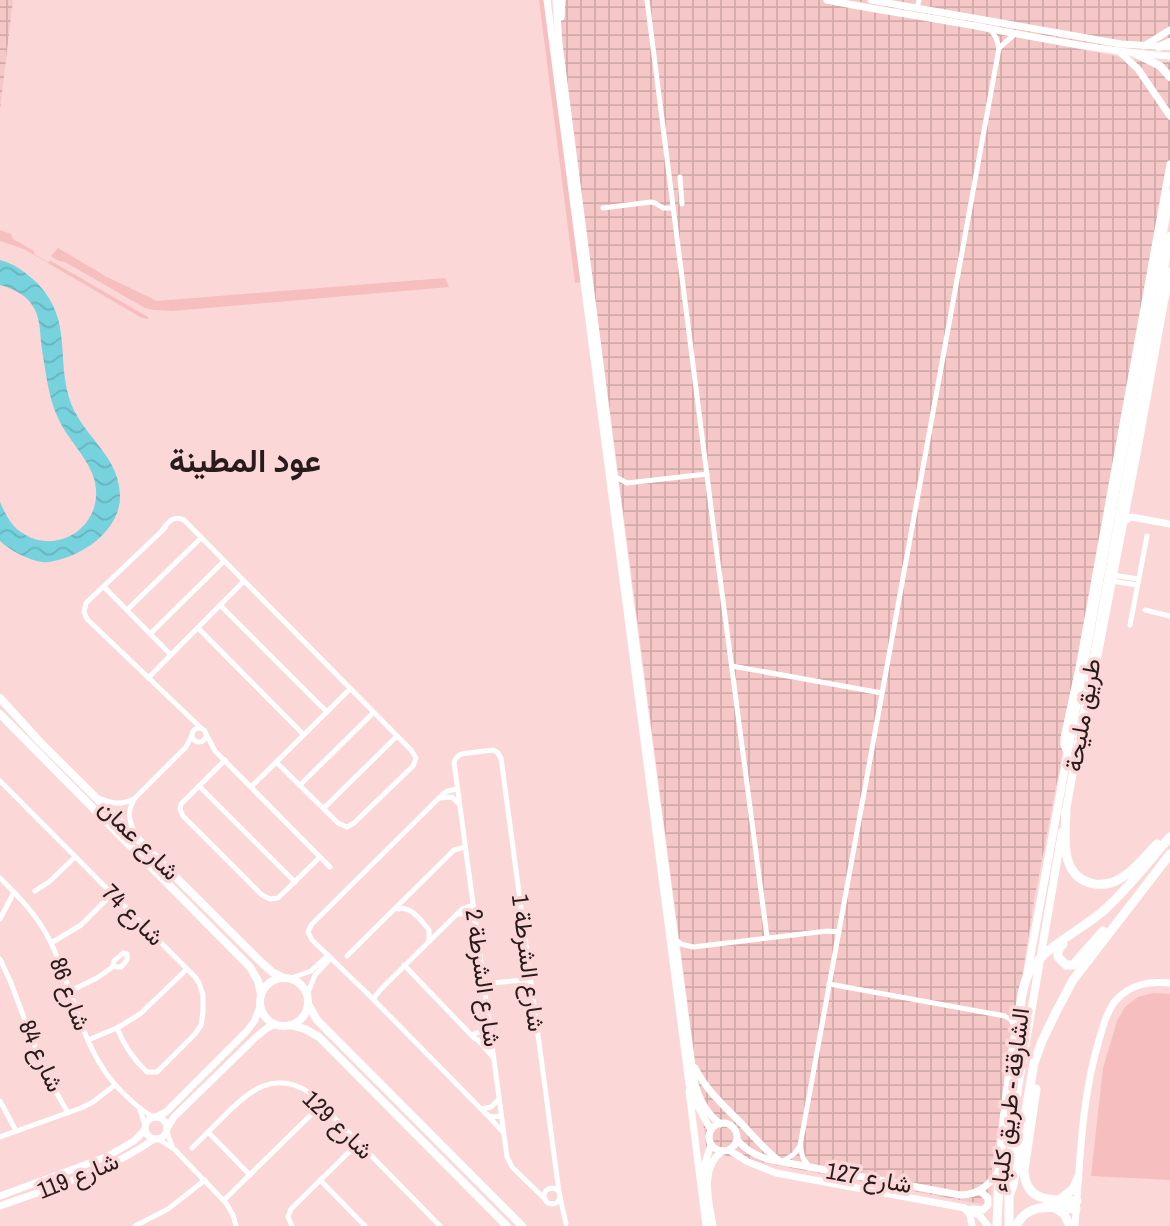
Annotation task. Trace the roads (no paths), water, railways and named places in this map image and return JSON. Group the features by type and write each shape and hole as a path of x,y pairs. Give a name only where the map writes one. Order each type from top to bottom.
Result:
{"highway":[{"path":"1066,812 1065,853 1069,865 1078,876 1090,883 1103,884 1122,878 1159,842 1170,837"},
{"path":"1148,882 1141,886 1073,965 1066,965 1058,957 1058,950 1122,893 1170,837"},
{"path":"1009,1226 1009,1196 1032,1070 1039,1048 1073,980 1170,854"},
{"path":"1027,975 1041,957 1083,926"},
{"name":"الشارقة - طريق كلباء","path":"997,1226 1003,1114 1027,975"},
{"path":"1049,1027 1038,1068 1024,1176 1035,1195 1067,1205"},
{"path":"1073,1226 1064,1214 1078,1178"},
{"path":"1016,1226 1023,1215 1033,1209 1067,1205"}],"main road":[{"path":"1159,47 1170,45"},
{"path":"1136,54 1160,66 1170,77"},
{"name":"طريق مليحة","path":"1027,975 1068,755 1106,526 1170,194"},
{"name":"طريق مليحة","path":"1009,1196 1018,1088 1090,674 1135,450 1142,390 1170,236"},
{"path":"1142,390 1150,382"},
{"name":"شارع عمان","path":"0,698 261,962 272,972 287,978"},
{"name":"شارع عمان","path":"0,714 250,967 258,981 261,994"},
{"path":"507,1226 319,1037 308,1030 275,1024 264,1015 260,1006 261,994 267,984 287,978 299,983 317,1020 522,1226"},
{"path":"290,1025 304,1015 307,1000"}],"street":[{"path":"552,0 693,1075 700,1098 709,1113 720,1124 729,1125 736,1131 736,1144 713,1160 708,1175 713,1226"},
{"path":"552,0 554,49 602,432 706,1226"},
{"path":"557,31 562,0"},
{"path":"647,0 767,937"},
{"path":"827,0 1121,52 1170,56"},
{"path":"871,0 918,4 1121,44 1159,47"},
{"path":"810,1168 803,1158 800,1146 999,48 990,29"},
{"path":"1144,46 1170,30"},
{"path":"999,48 1016,34"},
{"path":"1121,52 1138,69 1170,116"},
{"path":"1162,225 1170,164"},
{"path":"680,177 682,204"},
{"path":"671,187 681,186"},
{"path":"603,208 651,202 663,208 673,208"},
{"path":"1090,674 1099,652 1170,271"},
{"path":"614,476 626,483 707,474"},
{"path":"617,496 626,483"},
{"path":"1126,508 1131,517"},
{"path":"1123,523 1131,517 1170,524"},
{"path":"215,751 204,730 185,715 91,623 86,610 93,597 163,529 177,521 190,526 407,746 413,759 407,771 347,827 338,823 276,762"},
{"path":"1130,625 1147,536"},
{"path":"127,610 201,538"},
{"path":"150,634 224,561"},
{"path":"1113,578 1138,582"},
{"path":"148,678 244,582"},
{"path":"104,587 171,654"},
{"path":"220,605 327,712"},
{"path":"1145,610 1170,616"},
{"path":"198,628 304,734"},
{"path":"732,666 882,693"},
{"path":"251,787 350,689"},
{"path":"300,785 373,713"},
{"path":"185,715 194,739 215,751 330,867"},
{"path":"138,839 131,825 130,806 183,750 196,728 201,728"},
{"path":"183,750 203,740 206,734"},
{"path":"324,808 397,736"},
{"name":"شارع الشرطة 2","path":"497,752 493,750 461,754 454,762 509,1163 545,1199"},
{"name":"شارع الشرطة 1","path":"497,752 501,758 562,1212 566,1224"},
{"path":"225,761 181,804 183,816 264,897 270,899 275,899 320,857"},
{"path":"307,1000 311,982 320,966 321,956 311,932 317,920 443,795 456,778"},
{"name":"شارع 74","path":"0,781 199,983 204,999 202,1021 196,1032 159,1070 147,1072 126,1048 117,1028"},
{"path":"199,786 295,882"},
{"path":"443,795 458,791"},
{"path":"443,795 452,797 460,807"},
{"path":"98,798 120,804 135,798"},
{"path":"347,956 452,852 464,836"},
{"path":"452,852 466,849"},
{"path":"452,852 467,860"},
{"path":"35,891 49,882 75,857"},
{"name":"شارع 86","path":"0,878 32,913 51,943 99,1063 116,1086 140,1110 155,1117"},
{"path":"0,919 13,892"},
{"path":"372,998 460,911 471,892"},
{"path":"51,943 80,925 112,894"},
{"path":"394,910 403,907 409,910 429,930 428,941"},
{"path":"460,911 473,907"},
{"path":"460,911 475,921"},
{"path":"674,938 681,944 693,947 767,937 839,932"},
{"path":"318,945 484,1112 504,1136"},
{"path":"287,978 306,974 330,956"},
{"name":"شارع 84","path":"0,959 44,1071 68,1113"},
{"path":"404,965 494,1059"},
{"path":"70,991 114,966"},
{"path":"320,966 340,966"},
{"path":"88,1040 117,1028 145,1009 187,969"},
{"path":"484,986 523,980 526,982 530,979"},
{"path":"1073,1226 1067,1205 1078,1178 1087,1091 1108,1014 1117,1000 1129,989 1146,983 1170,983"},
{"path":"829,984 1005,1016 1016,1030"},
{"path":"236,1226 231,1210 224,1200 174,1149 148,1136 145,1128 147,1121 166,1112 247,1031 260,1006"},
{"path":"1005,1016 1020,1008"},
{"path":"472,1035 489,1023"},
{"path":"156,1139 163,1137 174,1117 256,1037 275,1024"},
{"path":"472,1035 491,1037"},
{"path":"478,1040 491,1037"},
{"path":"691,1057 703,1082 713,1095 782,1162 800,1146"},
{"name":"شارع 129","path":"192,1148 255,1088 281,1083 297,1086 310,1094 440,1226"},
{"path":"689,1084 711,1130"},
{"path":"0,1137 68,1113 93,1102 116,1086"},
{"path":"484,1112 499,1099"},
{"path":"0,1101 16,1131"},
{"path":"224,1200 321,1105"},
{"name":"شارع 86","path":"140,1110 145,1128"},
{"path":"484,1112 501,1113"},
{"path":"155,1117 165,1122 174,1149"},
{"path":"702,1192 704,1169 711,1145 711,1130 720,1124"},
{"name":"شارع 119","path":"0,1199 106,1157 134,1140 145,1128"},
{"path":"208,1132 250,1175"},
{"name":"شارع 119","path":"0,1199 108,1166 156,1139"},
{"name":"شارع 127","path":"737,1139 756,1155 810,1168 960,1195 980,1191"},
{"path":"292,1226 288,1219 289,1211 358,1143"},
{"path":"711,1145 717,1150 726,1151"},
{"name":"شارع 127","path":"726,1151 776,1173 965,1208 976,1213 986,1223"},
{"path":"965,1208 981,1210 987,1207 988,1198 980,1191 998,1172"},
{"path":"557,1176 544,1194 545,1199 562,1212"},
{"path":"135,1226 167,1209 205,1180"},
{"path":"320,1180 365,1226"},
{"path":"533,1188 554,1188 560,1194 554,1204"},
{"path":"965,1208 970,1214 973,1226"},
{"path":"973,1226 978,1221 986,1223"}],"water":[{"path":"0,260 24,272 49,297 60,329 68,395 81,422 115,471 118,482 119,507 108,528 80,552 50,562 25,557 0,541 0,502 11,523 21,532 45,541 57,540 69,537 87,521 93,510 96,486 93,475 63,428 55,410 36,313 24,296 0,285"}],"district":[{"name":"عود المطينة","path":"245,461"}]}
